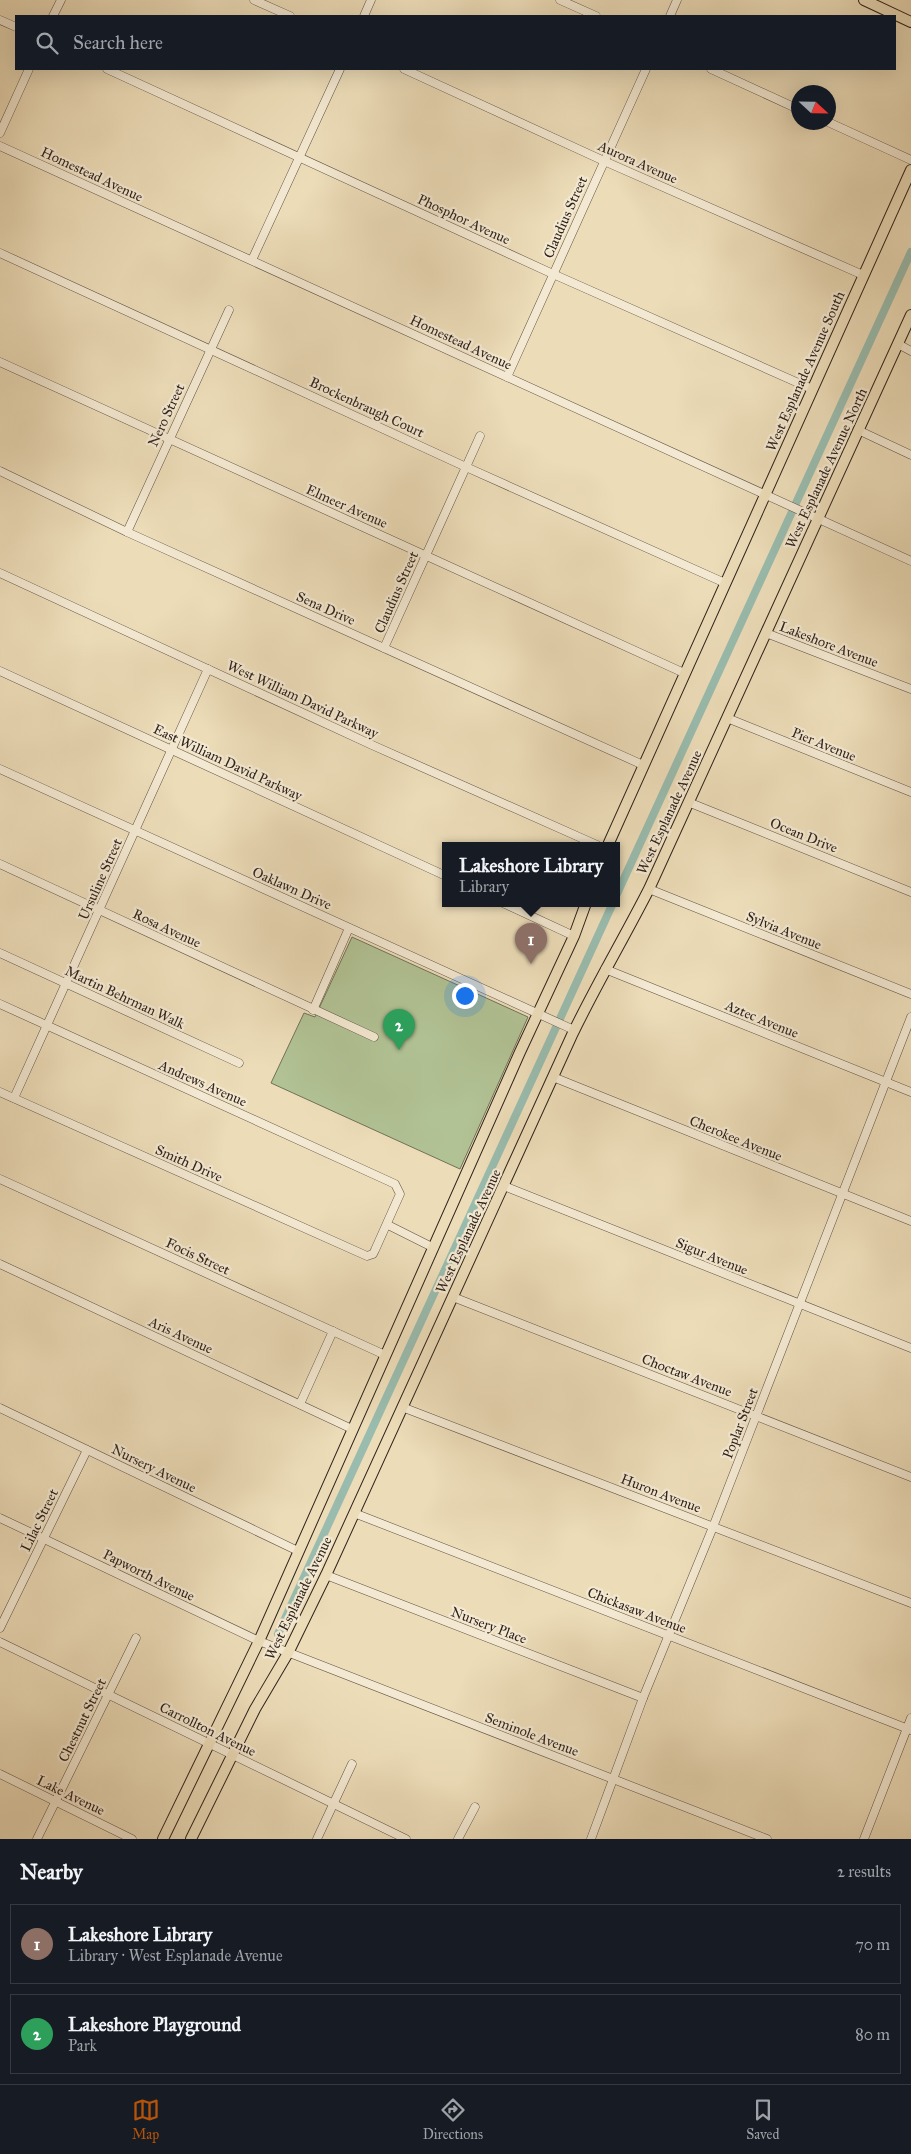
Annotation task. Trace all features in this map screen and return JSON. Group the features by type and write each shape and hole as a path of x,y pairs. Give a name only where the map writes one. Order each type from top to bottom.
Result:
{"main road":[{"path":"864,0 882,4 911,22"},
{"name":"West Esplanade Avenue South","path":"725,583 911,170"},
{"name":"West Esplanade Avenue North","path":"766,632 911,315"},
{"path":"609,842 725,583"},
{"name":"West Esplanade Avenue","path":"191,1839 255,1709 288,1653 326,1575 553,1077 571,1029 649,889 766,632"},
{"name":"West Esplanade Avenue","path":"163,1839 259,1641 520,1052 543,1016 585,907"}],"street":[{"path":"54,15 61,0"},
{"path":"254,0 288,15"},
{"path":"364,15 371,0"},
{"path":"560,0 594,15"},
{"path":"670,15 677,0"},
{"path":"0,20 15,28"},
{"path":"0,133 29,70"},
{"name":"Phosphor Avenue","path":"109,70 553,274 812,389"},
{"path":"252,260 340,70"},
{"name":"Aurora Avenue","path":"406,70 604,161 863,275"},
{"name":"Claudius Street","path":"507,376 646,70"},
{"path":"713,70 791,105"},
{"path":"836,126 911,160"},
{"name":"Homestead Avenue","path":"0,146 911,561"},
{"name":"Brockenbraugh Court","path":"0,253 211,348 466,467 725,583"},
{"name":"Nero Street","path":"127,532 229,310"},
{"path":"898,344 911,350"},
{"name":"Elmeer Avenue","path":"0,362 684,673"},
{"path":"858,430 911,455"},
{"name":"Claudius Street","path":"384,648 480,436"},
{"name":"Sena Drive","path":"0,471 127,532 643,765"},
{"name":"West William David Parkway","path":"0,573 590,842"},
{"name":"Lakeshore Avenue","path":"766,632 911,689"},
{"name":"Ursuline Street","path":"14,1098 208,669"},
{"name":"East William David Parkway","path":"0,671 442,874"},
{"name":"Pier Avenue","path":"727,718 911,792"},
{"name":"Oaklawn Drive","path":"0,769 571,1029"},
{"name":"Ocean Drive","path":"688,802 911,892"},
{"name":"Rosa Avenue","path":"0,864 374,1037"},
{"name":"Sylvia Avenue","path":"649,889 911,994"},
{"path":"512,907 574,936"},
{"path":"313,1010 350,928"},
{"name":"Martin Behrman Walk","path":"0,953 239,1063"},
{"name":"Aztec Avenue","path":"605,969 911,1092"},
{"name":"Andrews Avenue","path":"0,1004 395,1184 400,1194 388,1225"},
{"name":"Poplar Street","path":"591,1839 643,1698 713,1526 911,1017"},
{"name":"Cherokee Avenue","path":"553,1077 842,1195 911,1221"},
{"name":"Smith Drive","path":"0,1092 368,1256 373,1254 388,1225"},
{"name":"Focis Street","path":"0,1179 385,1355"},
{"name":"Sigur Avenue","path":"504,1186 911,1348"},
{"path":"388,1225 434,1248"},
{"name":"Aris Avenue","path":"0,1264 352,1429"},
{"name":"Choctaw Avenue","path":"453,1297 911,1477"},
{"path":"300,1404 333,1332"},
{"name":"Huron Avenue","path":"402,1407 911,1603"},
{"name":"Nursery Avenue","path":"0,1408 298,1551"},
{"name":"Lilac Street","path":"0,1628 86,1450"},
{"name":"Chickasaw Avenue","path":"354,1513 909,1730"},
{"name":"Papworth Avenue","path":"0,1518 288,1653"},
{"name":"Nursery Place","path":"326,1575 643,1698"},
{"name":"Chestnut Street","path":"37,1839 136,1638"},
{"name":"Carrollton Avenue","path":"0,1642 406,1839"},
{"name":"Seminole Avenue","path":"288,1653 767,1839"},
{"path":"864,1839 909,1730 911,1718"},
{"path":"317,1839 352,1764"},
{"name":"Lake Avenue","path":"0,1774 132,1839"},
{"path":"458,1839 475,1807"}],"green space":[{"path":"352,937 528,1017 460,1169 271,1083 304,1013 315,1017"}],"waterway":[{"path":"620,887 911,252"},
{"path":"278,1634 611,907"}],"place":[{"name":"Lakeshore Library","path":"531,964"},
{"name":"Lakeshore Playground","path":"399,1050"}]}
